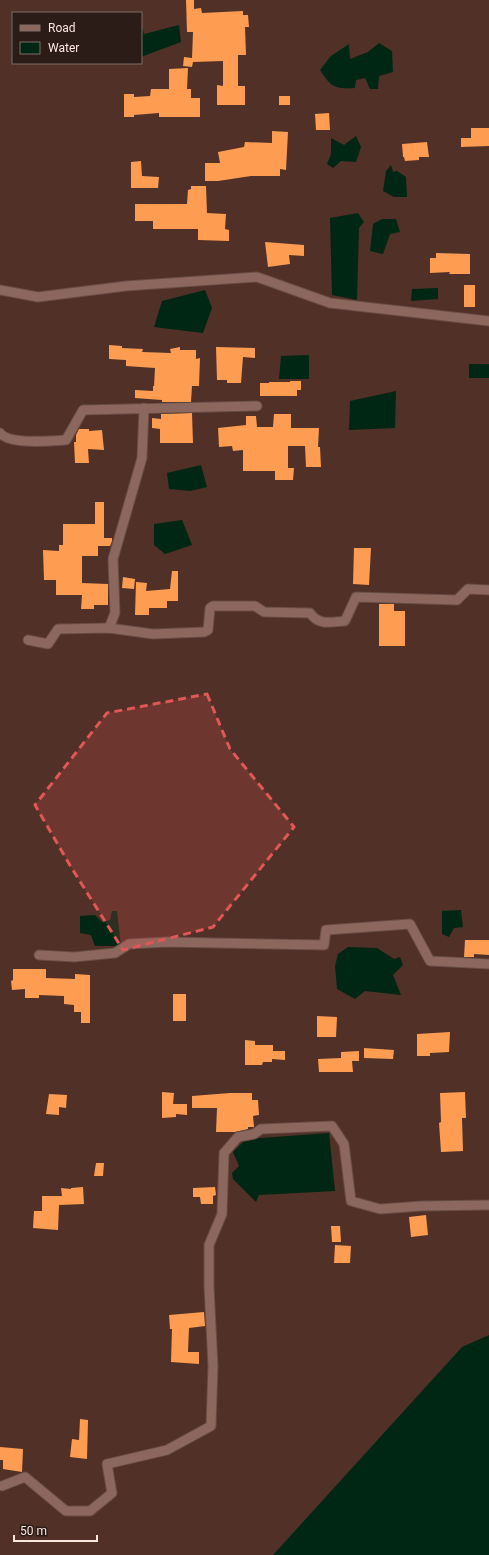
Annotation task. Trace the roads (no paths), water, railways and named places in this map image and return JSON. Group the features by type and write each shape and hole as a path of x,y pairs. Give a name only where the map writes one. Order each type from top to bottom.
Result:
{"street":[{"path":"0,290 38,297 126,286 256,277 330,303 489,321"},
{"path":"0,433 3,436 22,441 66,440 83,410 257,406"},
{"path":"109,628 116,613 113,560 142,458 144,408"},
{"path":"28,640 48,644 58,629 109,628 153,634 204,632 208,630 210,608 213,606 255,606 264,612 310,613 314,620 325,622 338,621 345,620 356,597 457,600 468,590 489,590"},
{"path":"39,955 74,956 115,953 129,944 167,942 324,945 326,930 410,924 430,961 489,964"},
{"path":"2,1486 25,1477 66,1511 90,1511 112,1493 106,1464 167,1450 211,1426 213,1366 209,1287 209,1245 222,1214 224,1153 238,1137 254,1134 261,1129 332,1126 344,1144 351,1201 380,1209 422,1206 489,1205"}],"water":[{"path":"179,25 181,42 142,57 142,27 144,34"},
{"path":"379,43 392,51 393,72 379,76 378,89 370,89 365,78 356,80 355,88 342,88 334,86 327,80 320,70 331,56 349,44 350,59 368,52"},
{"path":"356,136 361,147 356,162 341,161 333,168 327,164 331,154 331,138 344,145"},
{"path":"391,165 393,172 397,171 406,177 407,197 394,197 383,191 386,171"},
{"path":"358,213 364,222 359,228 357,300 332,295 330,218"},
{"path":"382,219 396,219 400,232 390,234 383,254 370,251 373,224"},
{"path":"438,288 438,299 411,301 412,289"},
{"path":"205,290 212,308 203,333 154,327 162,301"},
{"path":"309,355 309,379 279,379 281,356"},
{"path":"469,364 489,364 489,378 469,378"},
{"path":"396,391 395,428 349,430 350,401"},
{"path":"201,465 207,487 190,491 169,489 167,473"},
{"path":"182,520 192,545 165,554 154,545 154,524"},
{"path":"461,910 463,927 454,928 449,937 442,934 442,911"},
{"path":"112,911 117,911 121,946 95,946 91,935 80,933 80,916 95,915 102,922 110,920"},
{"path":"348,947 377,948 394,959 400,957 403,965 393,975 401,995 365,991 355,999 337,989 335,966 338,954"},
{"path":"329,1133 335,1191 259,1195 256,1202 233,1179 232,1173 239,1166 233,1152 246,1139"},
{"path":"489,1335 489,1555 273,1555 462,1347"}]}
